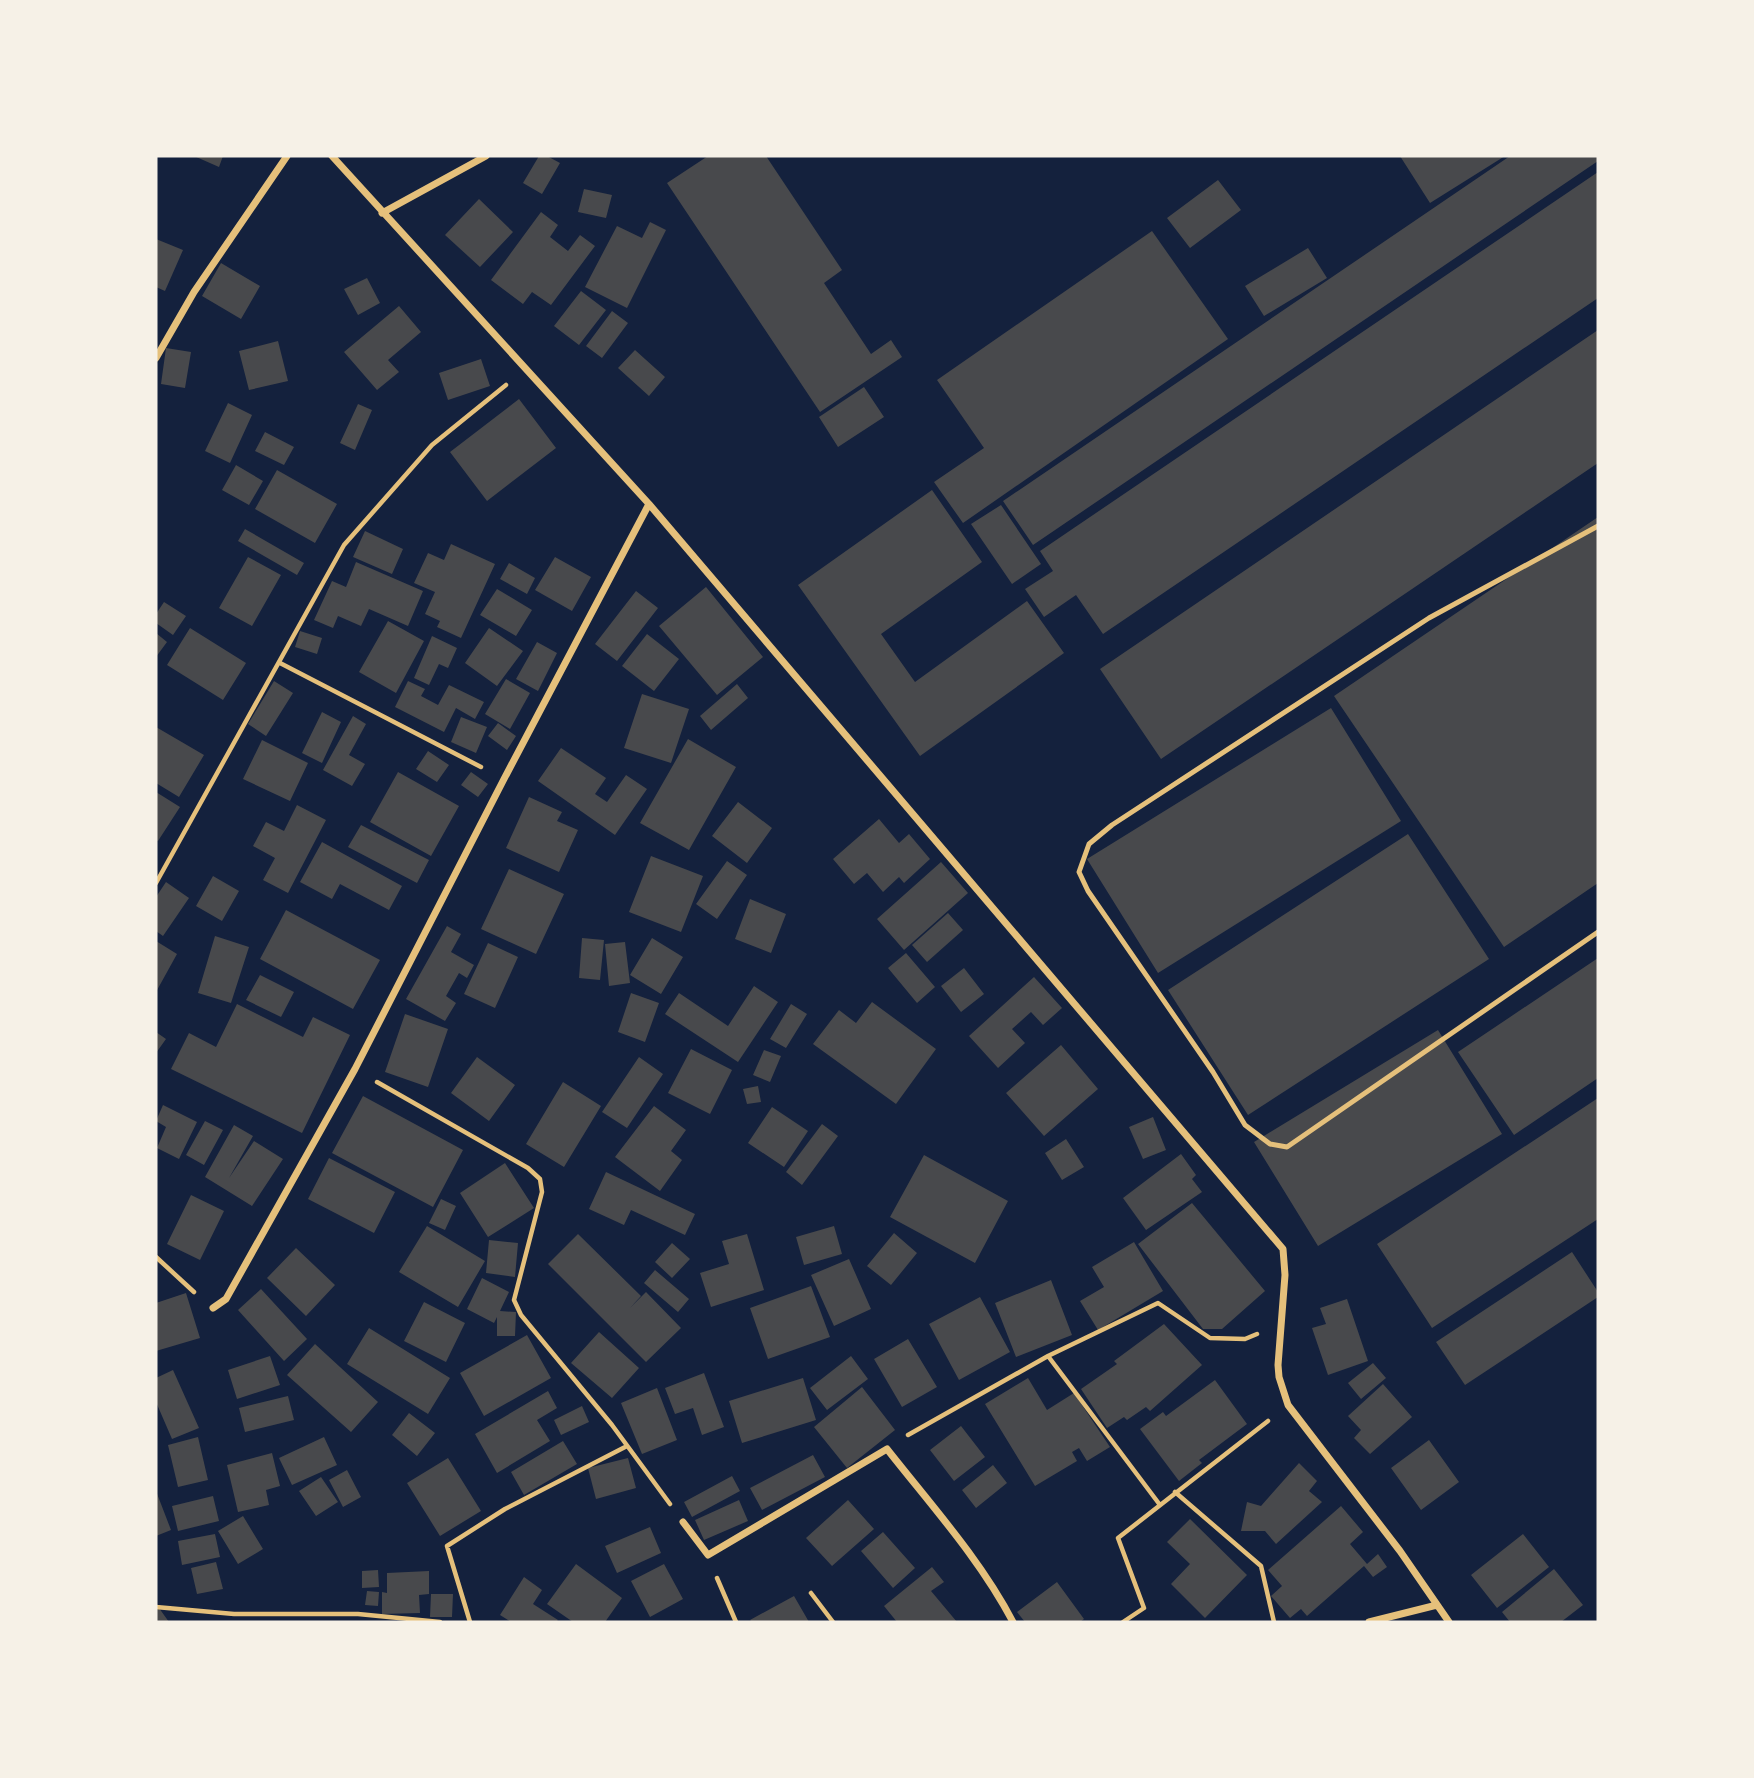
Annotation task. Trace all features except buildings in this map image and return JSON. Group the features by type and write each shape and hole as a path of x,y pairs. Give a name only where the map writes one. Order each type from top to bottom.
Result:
{"street":[{"path":"156,358 194,292 287,156"},
{"path":"332,156 649,505 1283,1249 1285,1275 1280,1324 1279,1377 1288,1405 1401,1551 1450,1622"},
{"path":"382,213 486,156"},
{"path":"213,1308 226,1299 355,1069 649,505"},
{"path":"683,1522 708,1555 887,1449 998,1593 1013,1622"},
{"path":"1369,1622 1437,1605"}],"lane":[{"path":"1598,526 1429,618 1112,825 1089,844 1079,872 1088,891 1213,1072 1245,1125 1270,1144 1287,1147 1598,932"}],"path":[{"path":"156,883 344,545 432,445 526,370"},
{"path":"280,663 504,779"},
{"path":"355,1069 528,1168 540,1179 542,1192 514,1300 520,1315 628,1446 683,1522"},
{"path":"156,1258 213,1308"},
{"path":"887,1449 925,1424 1048,1356 1158,1303 1210,1338 1245,1339 1280,1324"},
{"path":"1048,1356 1160,1505"},
{"path":"1123,1622 1144,1608 1118,1538 1288,1405"},
{"path":"470,1622 447,1546 505,1508 628,1446"},
{"path":"1175,1492 1261,1566 1274,1622"},
{"path":"708,1555 736,1622"},
{"path":"811,1593 833,1622"},
{"path":"156,1607 212,1613 358,1614 440,1622"},
{"path":"210,1622 212,1613"}]}
